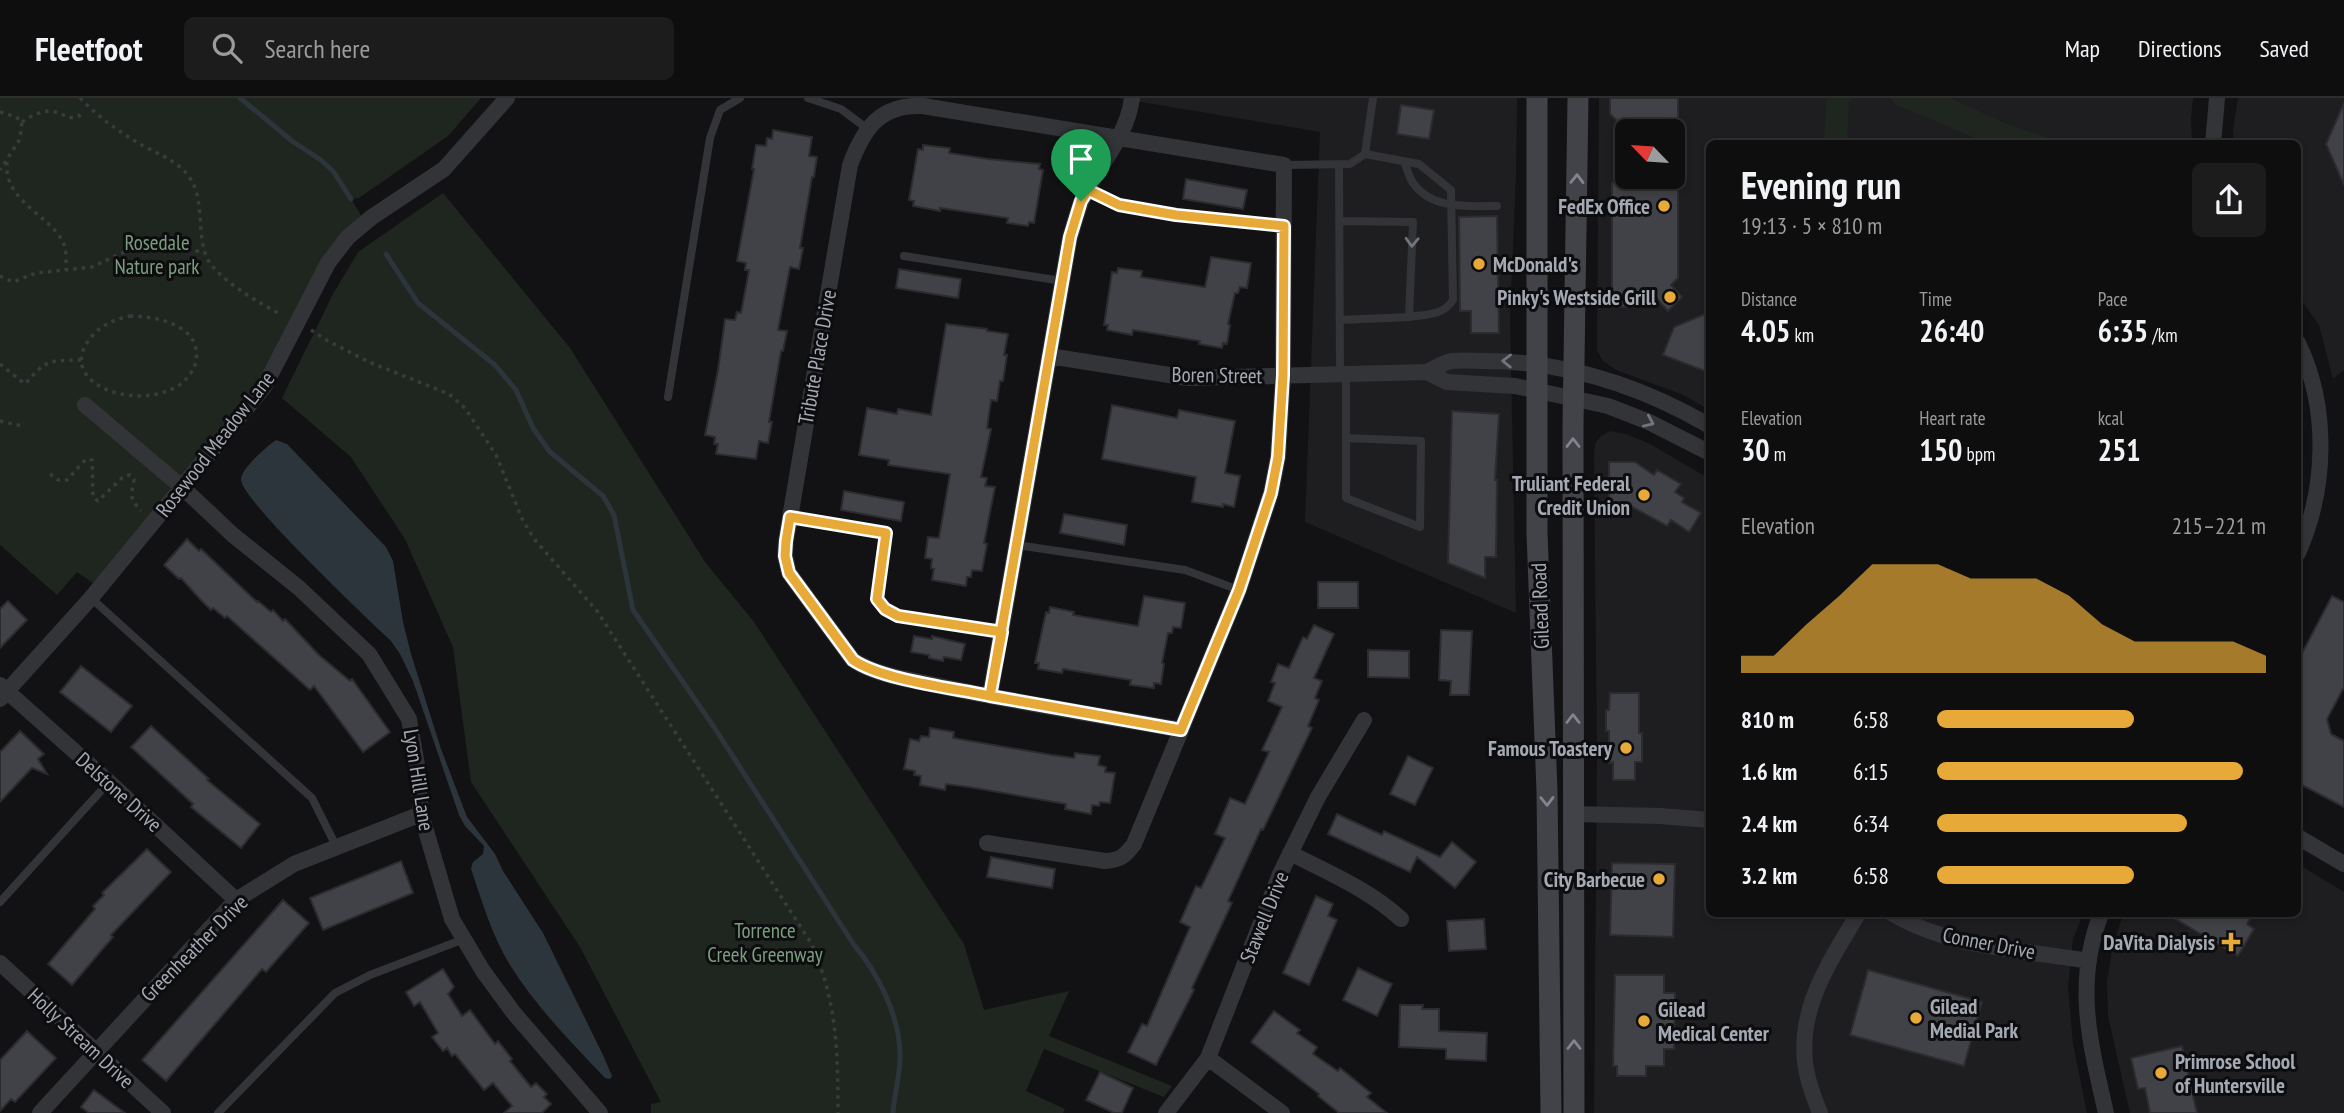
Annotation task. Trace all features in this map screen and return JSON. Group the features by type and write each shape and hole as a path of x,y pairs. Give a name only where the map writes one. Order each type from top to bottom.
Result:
{"main road":[{"name":"Gilead Road","path":"1537,98 1537,533 1547,791 1552,1113"},
{"name":"Gilead Road","path":"1574,1113 1573,397 1578,136 1576,98"}],"street":[{"name":"Rosewood Meadow Lane","path":"2,692 91,598 264,387 328,263 348,237 372,217 444,169 507,98"},
{"path":"990,696 1070,237 1081,201 1121,137 1130,116 1132,98"},
{"path":"2213,140 2217,98"},
{"name":"Tribute Place Drive","path":"1181,730 990,696 863,667 853,660 789,573 785,549 850,165 858,146 878,118 904,105 1121,137 1284,165"},
{"path":"987,843 1105,861 1119,860 1127,855 1134,844 1239,590 1271,493 1276,469 1283,375 1284,165"},
{"path":"2301,350 2315,396 2320,456 2317,489 2301,544"},
{"name":"Boren Street","path":"1049,356 1188,378 1427,372 1450,361 1537,363 1574,370 1654,397 1706,424"},
{"name":"Boren Street","path":"1427,372 1447,382 1508,385 1608,406 1649,422 1706,451"},
{"name":"Lyon Hill Lane","path":"85,405 183,488 233,535 299,588 369,654 409,719 417,765 421,814 453,919 483,971 513,1012 600,1113"},
{"name":"Delstone Drive","path":"2,692 109,782 236,900"},
{"name":"Stawell Drive","path":"1166,1113 1208,1058 1290,853 1318,797 1364,720"},
{"name":"Greenheather Drive","path":"40,1113 236,900 294,864 421,814"},
{"path":"1573,814 1706,820"},
{"path":"2301,839 2344,864"},
{"path":"1290,853 1354,885 1382,902 1401,919"},
{"path":"1820,1113 1808,1081 1804,1051 1805,1027 1810,1003 1823,971 1856,917"},
{"name":"Conner Drive","path":"1899,917 1920,928 1961,942 2089,961"},
{"path":"2100,917 2093,934 2084,992 2091,1048 2106,1113"},
{"name":"Holly Stream Drive","path":"0,963 163,1113"},
{"path":"1208,1058 1282,1113"}],"lane":[{"path":"668,397 710,138 720,110 740,98"},
{"path":"808,98 841,109 869,130"},
{"path":"1365,154 1373,98"},
{"path":"1284,165 1350,164 1365,154 1419,164 1451,190 1453,300 1448,309 1409,317 1340,320"},
{"path":"1404,162 1413,182 1423,192 1452,206 1497,206"},
{"path":"1339,164 1340,320 1346,498 1420,527 1421,440 1346,438"},
{"path":"1088,190 1119,205 1165,213 1284,226"},
{"path":"1339,221 1413,222 1409,317"},
{"path":"904,256 1062,281"},
{"path":"790,517 886,533 877,599 885,609 898,616 1002,632"},
{"path":"1017,545 1185,570 1239,590"},
{"path":"91,598 312,798 336,846"},
{"path":"0,902 109,782"},
{"path":"218,1113 335,993 370,975 464,939"}],"path":[{"path":"80,98 96,115 176,163 188,174 200,210 207,257 237,288 283,316"},
{"path":"0,170 20,139 22,122 31,116 50,111 68,118 77,118 83,113"},
{"path":"0,112 22,122"},
{"path":"7,162 6,175 11,184 29,208 64,243 66,270"},
{"path":"0,276 13,282 36,273 92,267 145,245 167,245 206,253"},
{"path":"130,316 169,321 191,338 197,354 192,372 186,380 165,393 138,398 114,393 93,383 82,368 80,360 96,331 130,316"},
{"path":"311,331 369,362 449,394 465,408 496,455 523,521 535,540 597,611 811,943 824,972 831,1002 838,1050 838,1113"},
{"path":"0,364 25,384 43,364 50,361 80,360"},
{"path":"0,421 22,426"},
{"path":"50,474 58,480 67,480 86,459 92,460 93,498 98,501 124,476 130,475 134,480 130,492 133,502 141,511"}],"shaded area":[{"path":"1118,98 1517,98 1510,318 1516,613 1305,522 1320,132"},
{"path":"1599,98 2193,98 2192,140 1706,140 1706,408 1683,395 1616,370 1603,361 1597,350"},
{"path":"2238,98 2344,98 2344,370 2333,379 2319,325 2301,300 2301,140 2234,140"},
{"path":"1610,431 1626,434 1650,444 1706,477 1706,917 2082,917 2073,939 2068,986 2073,1044 2087,1113 1594,1113 1597,759 1594,455 1595,444 1601,436"},
{"path":"276,440 287,444 386,547 393,561 411,654 441,749 467,817 495,854 543,933 603,1055 612,1076 610,1079 605,1078 543,1010 510,965 498,942 471,869 473,862 483,854 484,846 465,826 459,815 413,681 400,654 391,641 282,533 246,491 241,479 242,474"},
{"path":"2301,866 2344,892 2344,1113 2130,1113 2108,1016 2107,981 2112,950 2122,917 2301,917"}],"green space":[{"name":"Rosedale Nature park","path":"0,98 481,98 448,136 359,198 351,199 365,222 348,237 264,387 100,588 77,572 57,595 0,545"},
{"path":"1828,98 1855,98 1849,100 1847,140 1824,140"},
{"path":"1891,98 1950,98 2006,124 2054,140 1980,140 1894,104"},
{"name":"Torrence Creek Greenway","path":"443,193 570,348 705,562 754,622 964,944 984,1010 1069,991 1049,1036 1172,1086 1164,1097 1044,1049 1026,1091 1065,1109 1063,1113 651,1113 651,1104 661,1102 580,947 471,782 453,647 405,539 351,457 282,398 333,294 358,252"}],"building":[{"path":"1610,98 1678,98 1678,119 1615,119 1610,114"},
{"path":"2344,103 2344,185 2326,144"},
{"path":"1401,105 1434,110 1429,139 1397,134"},
{"path":"773,130 812,137 809,156 817,157 800,248 803,248 799,269 790,267 778,330 787,331 781,351 768,443 759,441 756,459 716,454 718,444 714,444 715,437 705,435 725,319 735,320 737,312 741,313 749,270 745,270 746,263 737,261 756,145 766,146 767,138 772,139"},
{"path":"923,145 950,148 949,153 1040,164 1039,169 1043,170 1034,223 1029,222 1028,226 1007,223 1008,218 913,206 914,201 909,200 918,149 923,150"},
{"path":"1186,179 1247,190 1243,209 1183,199"},
{"path":"1612,183 1615,183 1615,189 1678,189 1678,278 1671,285 1682,297 1668,311 1657,299 1649,307 1612,307"},
{"name":"McDonald's","path":"1497,216 1499,333 1471,333 1471,311 1460,311 1459,217"},
{"path":"1211,257 1251,263 1247,288 1240,287 1238,293 1235,293 1228,324 1227,344 1223,343 1222,348 1199,344 1200,341 1133,330 1132,335 1107,330 1108,325 1104,325 1112,272 1117,273 1118,268 1142,271 1141,277 1205,287"},
{"path":"899,269 961,279 958,298 896,288"},
{"path":"1706,314 1706,371 1663,355 1674,327"},
{"path":"946,324 1008,334 1003,381 1000,381 997,401 991,400 987,428 991,429 981,477 987,478 985,486 995,487 984,543 987,544 982,571 972,570 971,577 967,577 966,586 932,580 932,559 925,558 928,537 939,538 950,474 888,465 889,460 859,455 867,408 897,414 898,409 931,415"},
{"path":"1112,405 1177,418 1179,410 1235,421 1225,473 1240,476 1234,507 1192,502 1196,477 1102,459"},
{"path":"1452,411 1499,414 1495,480 1496,557 1485,557 1485,578 1448,563"},
{"name":"Truliant Federal Credit Union","path":"1609,462 1635,462 1654,475 1657,470 1681,484 1675,492 1684,498 1682,502 1701,513 1689,532 1671,520 1667,526 1627,504 1625,512 1609,510"},
{"path":"844,491 904,502 901,521 841,510"},
{"path":"1064,514 1127,525 1124,545 1060,533"},
{"path":"187,539 257,602 271,612 273,610 283,621 285,619 319,655 350,681 352,679 390,732 363,752 314,686 310,690 227,616 225,618 213,608 211,610 181,578 164,565"},
{"path":"1318,582 1358,582 1358,608 1318,608"},
{"path":"1144,596 1185,603 1181,628 1173,627 1172,633 1168,633 1161,684 1154,683 1154,688 1130,685 1131,680 1063,669 1062,673 1038,669 1039,663 1035,663 1046,612 1049,613 1050,607 1074,612 1073,615 1138,626"},
{"path":"2332,596 2344,602 2344,687 2327,719 2331,734 2344,741 2344,807 2301,785 2301,655"},
{"path":"8,601 27,620 0,648 0,609"},
{"path":"1314,625 1334,634 1314,678 1322,681 1315,698 1319,700 1308,726 1312,728 1263,830 1261,829 1228,901 1232,903 1192,988 1194,990 1156,1065 1128,1052 1142,1024 1147,1026 1190,927 1180,922 1196,886 1201,888 1225,838 1215,834 1230,798 1245,804 1269,752 1262,750 1282,707 1268,701 1278,664 1289,668 1303,637 1307,639"},
{"path":"1441,630 1472,631 1469,695 1450,695 1451,681 1439,680"},
{"path":"914,636 932,639 932,636 965,644 961,660 944,657 943,661 911,652"},
{"path":"1368,650 1409,651 1409,678 1368,677"},
{"path":"81,666 132,706 111,732 60,692"},
{"name":"Famous Toastery","path":"1610,693 1639,693 1642,762 1635,762 1635,780 1613,780 1613,762 1609,763 1609,731 1606,731 1606,710 1609,710"},
{"path":"151,726 209,779 207,780 260,824 241,848 191,807 193,804 131,747"},
{"path":"930,728 954,732 953,738 1052,755 1074,758 1075,753 1100,756 1098,765 1106,767 1105,772 1115,773 1110,803 1092,805 1091,814 1065,809 1066,804 969,787 946,784 945,790 920,785 921,776 914,775 915,771 904,769 910,739 919,741 921,736 929,737"},
{"path":"20,731 44,754 38,759 47,774 32,768 0,802 0,752"},
{"path":"1408,756 1433,768 1415,805 1390,794"},
{"path":"1337,814 1382,835 1384,831 1440,857 1452,842 1476,862 1455,888 1417,857 1410,872 1328,834"},
{"path":"147,849 171,872 111,935 113,937 72,985 48,964 95,909 93,906 104,895 102,893"},
{"path":"991,857 1055,869 1052,888 987,877"},
{"path":"401,861 413,893 323,930 310,898"},
{"path":"1612,863 1675,864 1673,937 1610,935"},
{"path":"1316,896 1333,904 1328,916 1337,920 1309,985 1283,973"},
{"path":"283,900 309,923 266,972 262,969 166,1081 142,1060"},
{"name":"DaVita Dialysis","path":"2172,917 2251,917 2247,924 2254,929 2238,956"},
{"path":"1484,919 1486,949 1449,951 1447,921"},
{"path":"1358,968 1392,984 1377,1016 1343,1000"},
{"path":"443,969 454,987 448,994 462,1016 470,1010 495,1044 498,1041 531,1087 536,1083 547,1094 544,1097 551,1104 542,1113 504,1113 512,1106 493,1083 484,1090 455,1054 452,1056 447,1048 443,1051 432,1037 438,1033 420,1002 414,1006 406,992"},
{"name":"Gilead Medial Park","path":"1868,970 1982,1002 1964,1066 1850,1035"},
{"name":"Gilead Medical Center","path":"1615,975 1664,975 1664,993 1675,993 1674,1049 1664,1049 1664,1066 1646,1066 1646,1076 1617,1076 1617,1066 1613,1066"},
{"path":"1400,1005 1423,1005 1422,1009 1439,1009 1439,1031 1487,1033 1486,1061 1446,1059 1446,1049 1399,1047"},
{"path":"1274,1011 1300,1030 1297,1033 1317,1047 1313,1054 1338,1071 1340,1068 1371,1093 1367,1097 1387,1113 1339,1113 1318,1096 1319,1094 1251,1042"},
{"path":"27,1031 56,1058 15,1102 11,1099 0,1111 0,1060"},
{"name":"Primrose School of Huntersville","path":"2182,1046 2197,1113 2150,1113 2145,1088 2138,1089 2131,1058"},
{"path":"1100,1072 1133,1088 1122,1113 1114,1113 1086,1100"},
{"path":"94,1090 125,1113 89,1113 81,1107"}],"waterway":[{"path":"240,98 292,141 321,160 333,171 351,199"},
{"path":"386,254 418,303 495,365 516,390 533,428 550,452 603,496 614,515 633,610 714,727 886,995 896,1024 900,1053 893,1113"}],"place":[{"name":"FedEx Office","path":"1664,206"},
{"name":"McDonald's","path":"1479,264"},
{"name":"Pinky's Westside Grill","path":"1670,297"},
{"name":"Truliant Federal Credit Union","path":"1644,495"},
{"name":"Famous Toastery","path":"1626,748"},
{"name":"City Barbecue","path":"1659,879"},
{"name":"DaVita Dialysis","path":"2231,942"},
{"name":"Gilead Medial Park","path":"1916,1018"},
{"name":"Gilead Medical Center","path":"1644,1021"},
{"name":"Primrose School of Huntersville","path":"2161,1073"}],"route":[{"path":"1081,201 1070,237 990,696 863,667 853,660 789,573 785,556 790,517 886,533 877,599 885,609 898,616 1002,632 990,696 1181,730 1239,590 1271,493 1278,457 1283,375 1284,226 1176,215 1119,205 1088,190 1081,201"}]}
